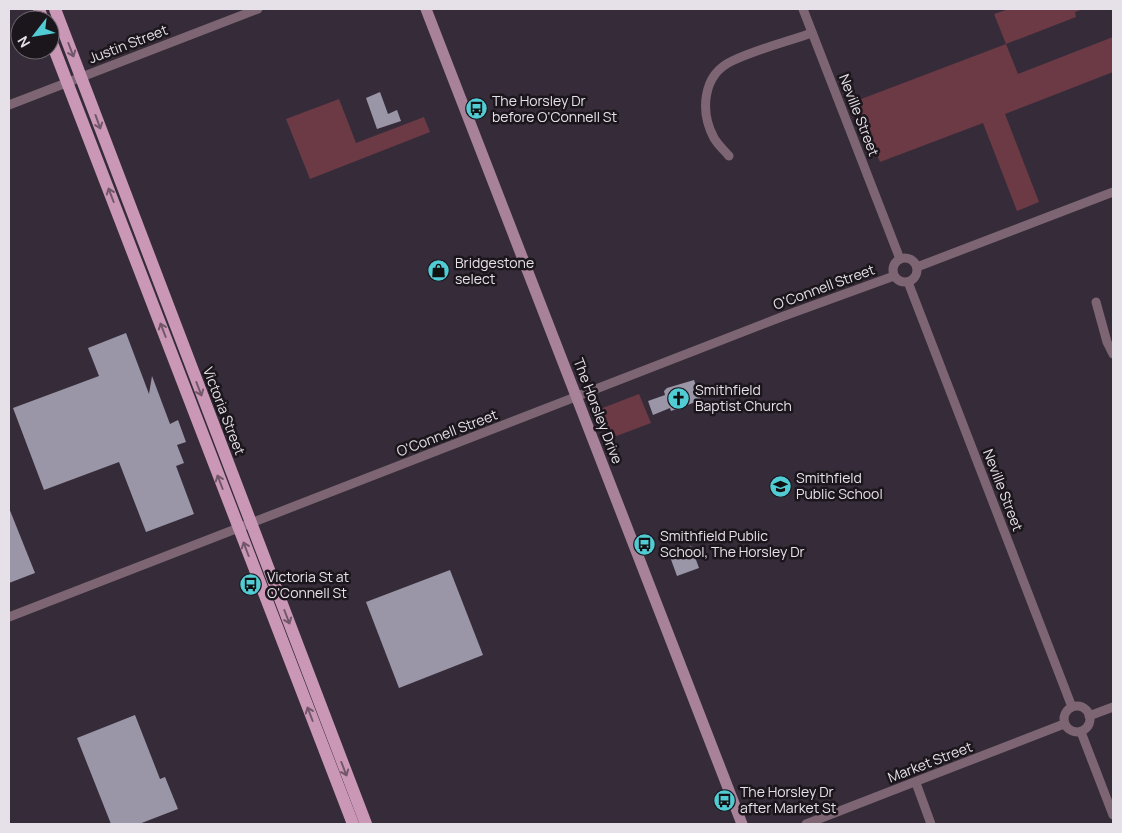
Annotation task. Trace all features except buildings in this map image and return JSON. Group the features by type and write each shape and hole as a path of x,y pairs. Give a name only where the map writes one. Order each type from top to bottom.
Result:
{"main road":[{"name":"Victoria Street","path":"55,9 137,230 252,522 366,824"},
{"name":"The Horsley Drive","path":"426,9 742,824"},
{"name":"Victoria Street","path":"58,60 353,824"}],"street":[{"name":"Justin Street","path":"9,105 258,9"},
{"name":"Neville Street","path":"803,9 900,259"},
{"path":"729,156 715,140 708,123 704,104 709,84 719,70 731,61 812,33"},
{"path":"917,267 1113,192"},
{"path":"900,259 910,259 917,267 916,276 908,282 902,282 894,276 894,267 900,259"},
{"name":"O'Connell Street","path":"9,617 784,316 894,276"},
{"name":"Neville Street","path":"908,282 1072,707"},
{"path":"1096,302 1107,342 1113,354"},
{"path":"1072,707 1082,707 1089,716 1088,726 1081,732 1071,731 1064,724 1065,714 1072,707"},
{"path":"1089,716 1113,707"},
{"name":"Market Street","path":"806,824 1064,724"},
{"path":"1081,732 1113,814"},
{"path":"916,782 932,824"}],"shaded area":[{"path":"1009,9 1083,9 1075,12 1076,17 1006,44 994,14"},
{"path":"1113,37 1113,72 1005,114 1039,202 1017,211 983,123 880,162 856,101 1006,44 1018,74"},
{"path":"339,99 356,143 424,117 430,132 310,179 286,119"},
{"path":"639,394 651,423 611,438 600,409"}],"place":[{"name":"The Horsley Dr before O'Connell St","path":"476,109"},
{"name":"Bridgestone select","path":"439,271"},
{"name":"Smithfield Baptist Church","path":"679,398"},
{"name":"Smithfield Public School","path":"780,486"},
{"name":"Smithfield Public School, The Horsley Dr","path":"644,544"},
{"name":"Victoria St at O'Connell St","path":"251,585"},
{"name":"The Horsley Dr after Market St","path":"724,800"}]}
